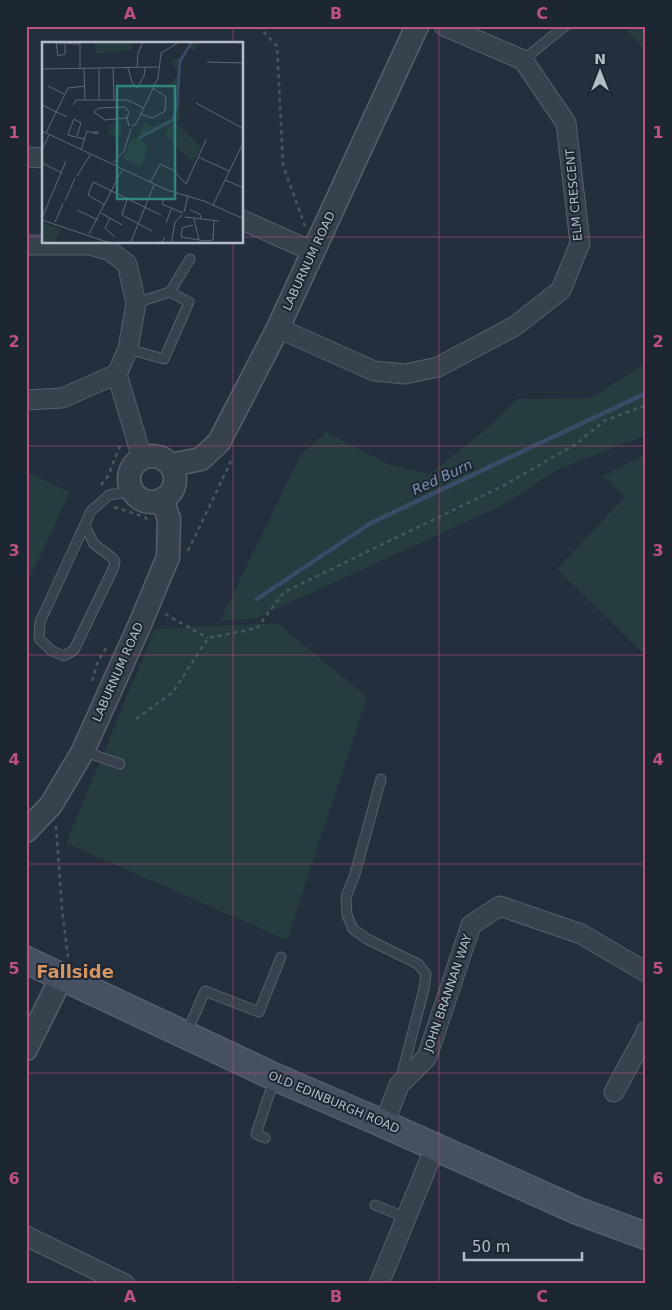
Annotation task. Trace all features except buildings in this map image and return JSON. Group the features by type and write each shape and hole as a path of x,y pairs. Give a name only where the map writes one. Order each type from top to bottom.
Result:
{"main road":[{"name":"OLD EDINBURGH ROAD","path":"26,960 66,970 186,1034 275,1077 578,1211 646,1236"}],"street":[{"name":"LABURNUM ROAD","path":"171,465 201,459 219,442 278,328 417,26"},
{"path":"444,26 523,60"},
{"name":"ELM CRESCENT","path":"278,328 374,371 405,374 438,368 515,326 561,290 580,242 566,123 523,60"},
{"path":"26,157 42,158"},
{"path":"244,221 314,252"},
{"path":"26,245 90,245 110,251 127,264 136,302 128,349 117,374 139,448 145,457"},
{"path":"26,400 62,398 117,374"},
{"path":"145,457 159,457 171,465 175,478 174,484 167,496 162,499 149,501 137,496 133,491 129,478 130,471 138,460 145,457"},
{"name":"LABURNUM ROAD","path":"26,831 51,805 83,751 168,557 169,519 162,499"},
{"name":"JOHN BRANNAN WAY","path":"384,1124 399,1085 427,1057 471,924 500,906 581,934 646,972"},
{"path":"26,1048 66,970"},
{"path":"614,1092 646,1031"},
{"path":"378,1284 436,1147"},
{"path":"26,1236 125,1284"}],"lane":[{"path":"523,60 565,26"},
{"path":"136,302 170,292 190,259"},
{"path":"128,349 164,359 189,302 170,292"},
{"path":"85,526 94,544 115,561 114,567 74,650 64,656 52,651 39,640 40,622 91,511 109,495 133,491"},
{"path":"83,751 120,764"},
{"path":"381,779 355,874 346,897 347,915 353,929 367,939 418,964 426,974 424,989 399,1085"},
{"path":"186,1034 205,991 259,1012 281,957"},
{"path":"265,1138 256,1134 275,1077"},
{"path":"375,1205 407,1218"}],"path":[{"path":"258,26 277,46 283,165 314,252"},
{"path":"148,605 208,638 257,628 284,592 501,487 576,444 604,422 646,405"},
{"path":"184,559 234,454"},
{"path":"136,719 173,692 208,638"},
{"path":"56,824 66,970"}],"green space":[{"path":"628,26 646,26 646,52 627,30"},
{"path":"646,363 646,435 559,469 501,506 254,619 220,621 300,456 326,432 390,465 430,474 491,425 517,399 591,398"},
{"path":"646,454 646,656 557,569 625,497 603,476"},
{"path":"26,472 70,492 26,586"},
{"path":"277,623 367,697 287,940 66,843 155,629"}],"waterway":[{"name":"Red Burn","path":"257,599 371,523 646,393"}],"district":[{"name":"Fallside","path":"75,971"}]}
